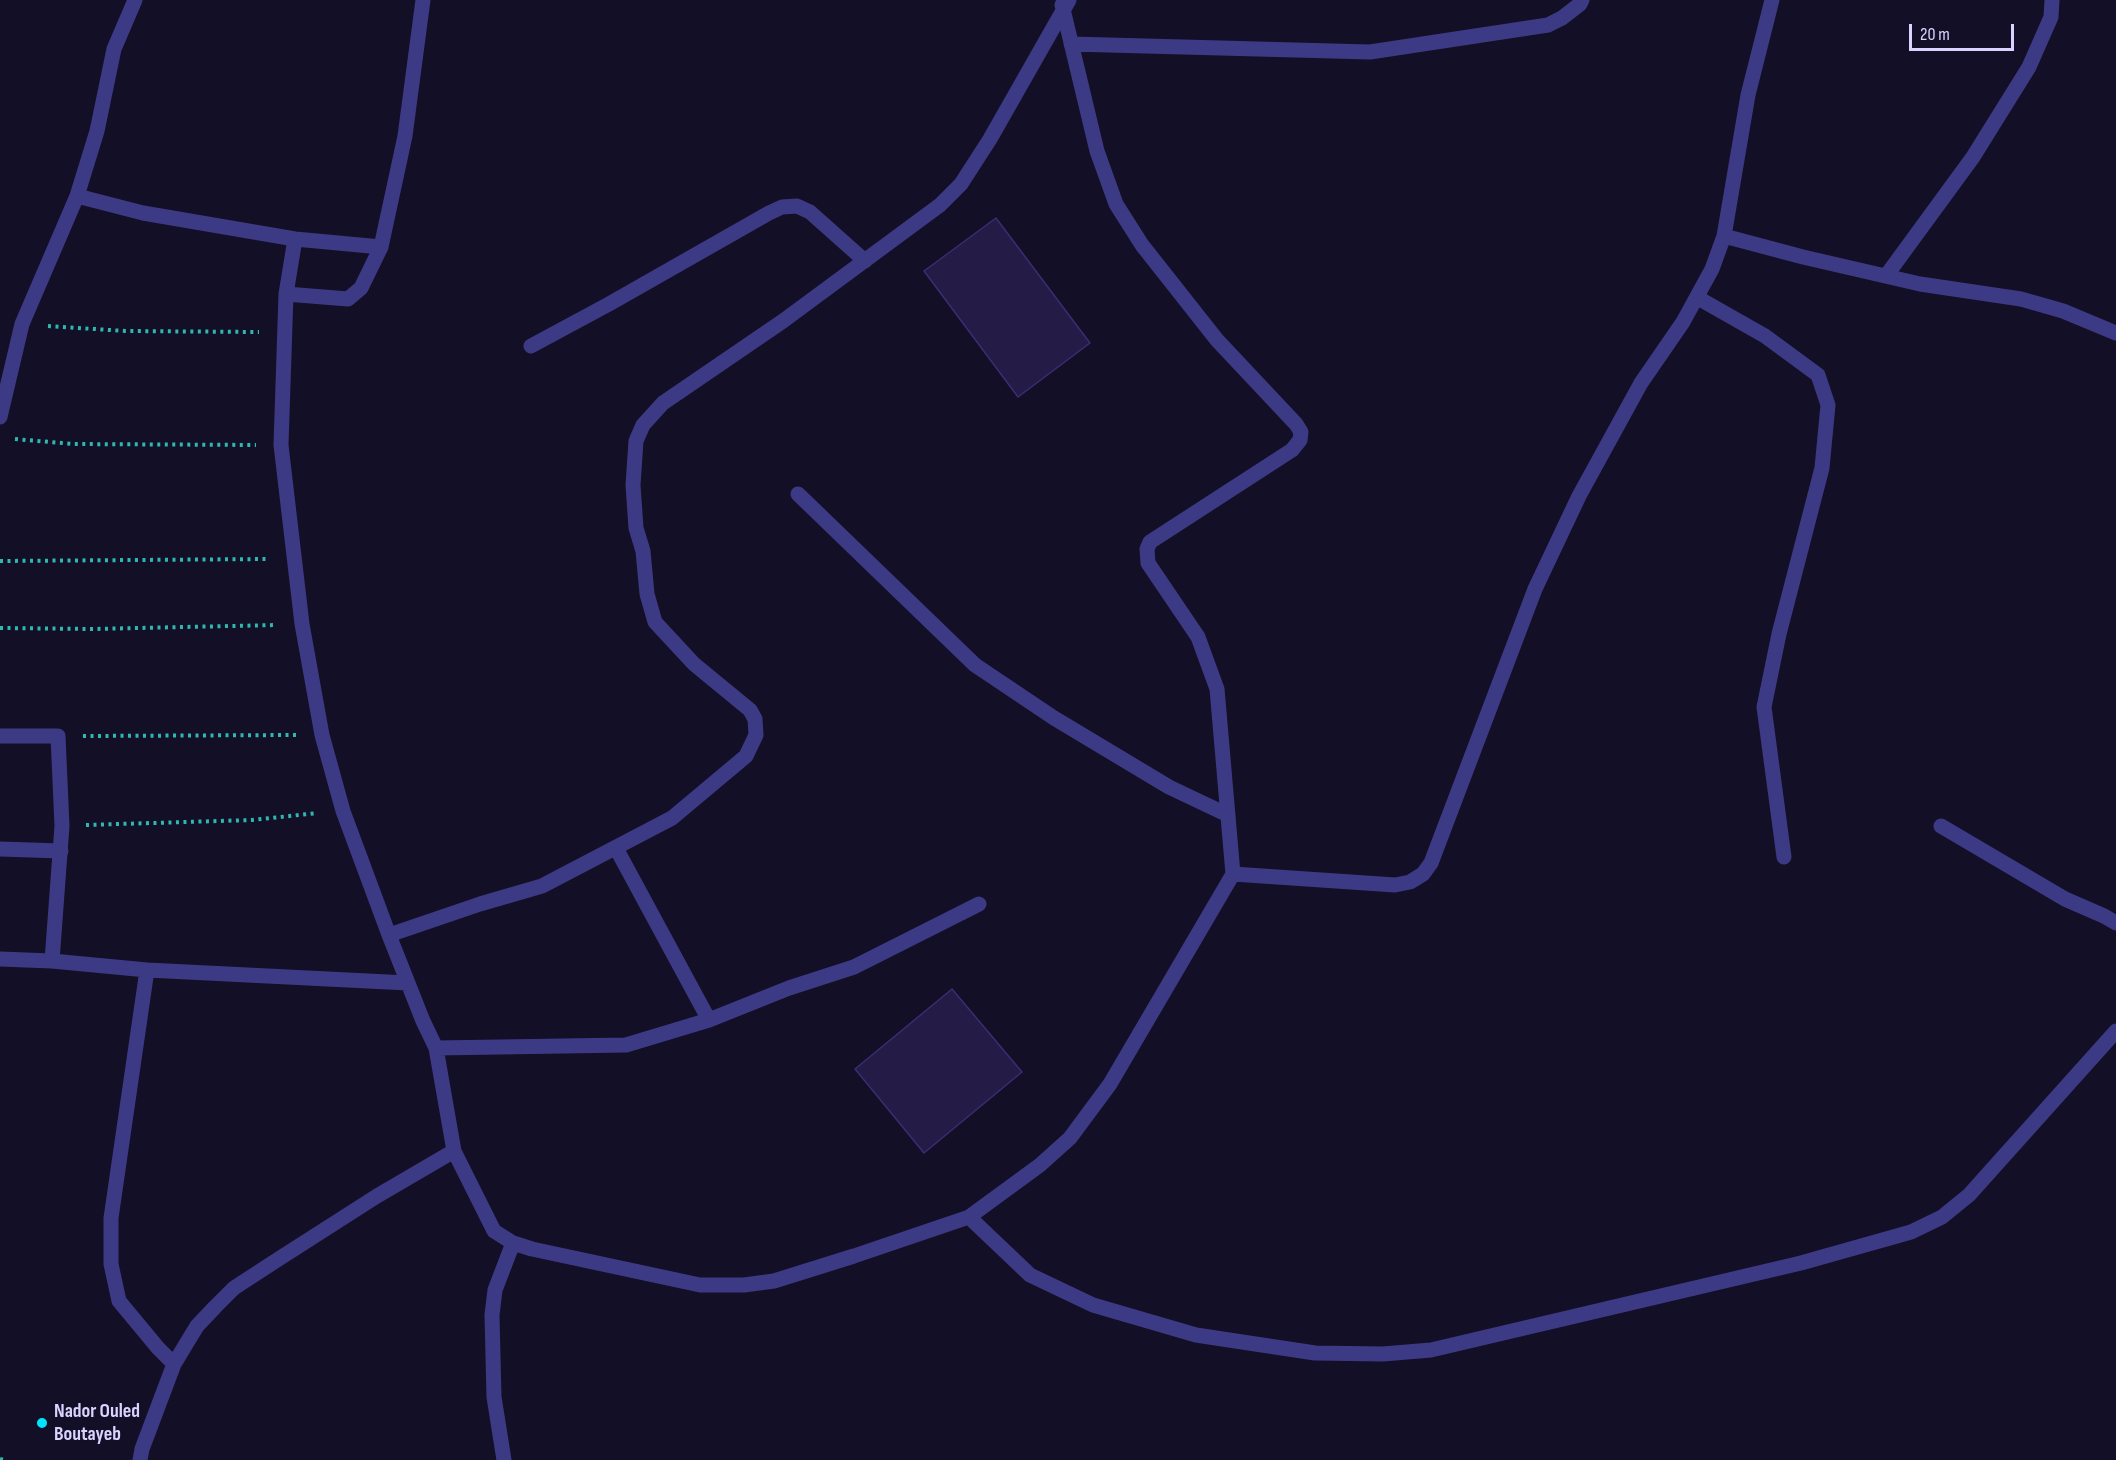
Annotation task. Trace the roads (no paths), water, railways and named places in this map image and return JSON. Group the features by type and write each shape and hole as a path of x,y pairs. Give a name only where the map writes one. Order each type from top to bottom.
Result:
{"street":[{"path":"0,417 22,324 77,196 97,131 114,49 135,0"},
{"path":"286,294 348,299 361,288 381,247 405,136 423,0"},
{"path":"1071,44 1370,52 1548,25 1562,18 1582,0"},
{"path":"1233,874 1395,885 1410,882 1423,874 1431,863 1535,589 1579,496 1641,383 1698,298 1712,269 1724,236 1748,95 1772,0"},
{"path":"1886,276 1973,157 2029,67 2051,17 2052,0"},
{"path":"295,239 286,294 281,445 302,624 322,735 343,811 408,983 436,1048 453,1151 494,1231 513,1243 700,1285 744,1285 774,1281 969,1217 1040,1165 1070,1138 1110,1084 1233,874 1217,689 1198,637 1148,563 1147,549 1150,542 1292,450 1300,440 1301,432 1217,340 1142,245 1116,204 1097,151 1071,44 1064,3"},
{"path":"389,934 542,886 672,818 746,756 756,735 755,719 750,710 694,664 656,622 646,594 643,551 636,528 633,485 636,441 643,425 663,404 865,261 940,205 961,184 990,139 1064,3"},
{"path":"77,196 143,213 295,239 381,247"},
{"path":"531,346 782,207 797,206 810,212 865,261"},
{"path":"1724,236 1886,276 1967,293 2021,299 2063,311 2116,333"},
{"path":"1698,298 1765,336 1818,375 1828,405 1822,468 1779,634 1764,707 1784,857"},
{"path":"798,494 975,665 1054,718 1169,787 1228,815"},
{"path":"0,736 58,736 62,826 52,961"},
{"path":"1941,826 2065,899 2116,923"},
{"path":"616,848 709,1020"},
{"path":"0,849 61,851"},
{"path":"436,1048 626,1045 709,1020 789,988 854,967 979,904"},
{"path":"0,959 52,961 147,970 408,983"},
{"path":"147,970 111,1218 111,1264 119,1301 174,1364"},
{"path":"969,1217 1030,1275 1093,1305 1185,1331 1315,1353 1383,1354 1431,1350 1801,1263 1911,1232 1942,1217 1969,1195 2116,1031"},
{"path":"140,1460 174,1364 197,1326 234,1288 377,1196 453,1151"},
{"path":"504,1460 494,1397 492,1315 495,1290 513,1243"}],"place":[{"name":"Nador Ouled Boutayeb","path":"42,1423"}]}
